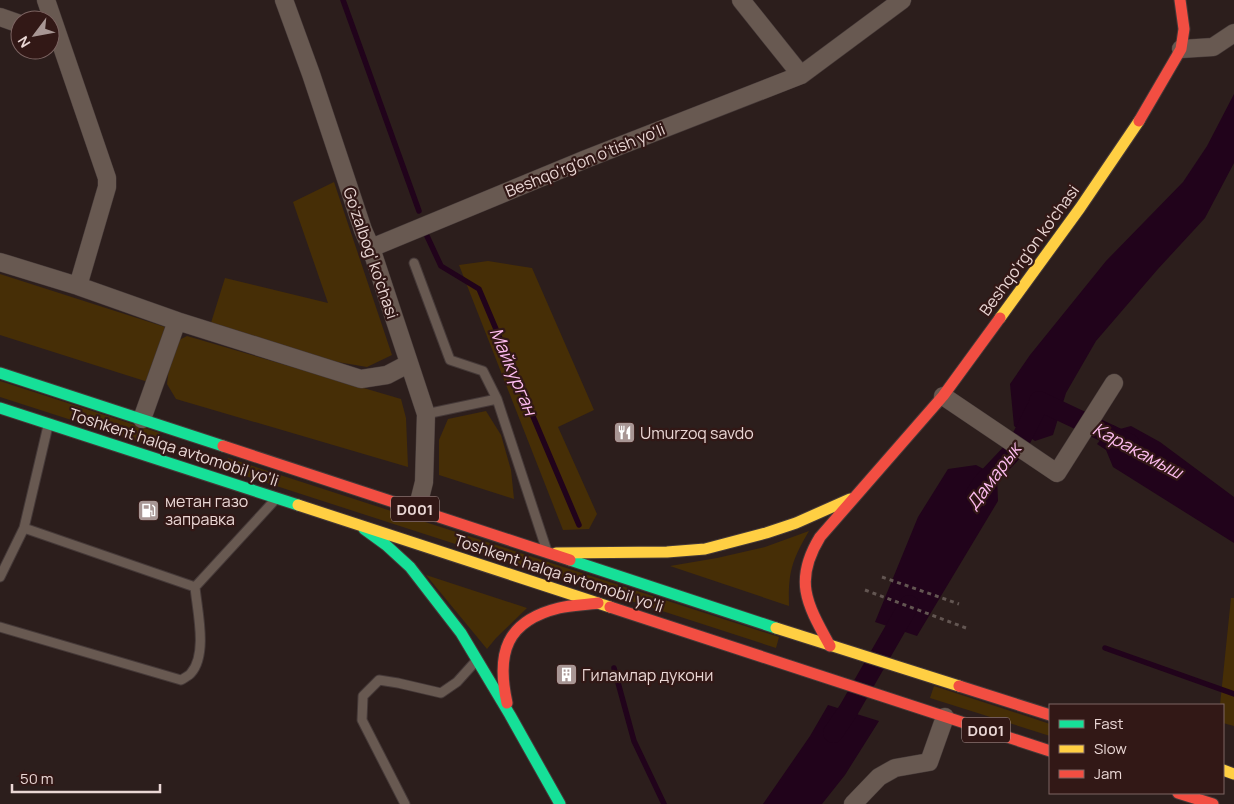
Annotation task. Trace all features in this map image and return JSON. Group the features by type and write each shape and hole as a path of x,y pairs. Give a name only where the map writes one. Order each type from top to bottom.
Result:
{"main road":[{"name":"Beshqo'rg'on ko'chasi","path":"830,646 812,614 806,596 805,578 808,558 820,537 943,396 1091,192 1141,119 1181,49 1184,29 1180,0"},
{"name":"Toshkent halqa avtomobil yo'li","path":"0,373 142,420 204,444 417,510 830,646 1049,716"},
{"name":"Toshkent halqa avtomobil yo'li","path":"0,408 196,467 277,498 358,525 1049,751"},
{"name":"Beshqo'rg'on ko'chasi","path":"548,553 667,552 705,549 796,523 856,496"},
{"path":"358,525 386,545 410,567 461,633 560,804"},
{"path":"510,715 504,694 503,674 504,654 507,643 512,635 533,618 548,611 562,607 599,603"},
{"path":"1181,794 1213,804"}],"street":[{"name":"Go'zalbog' ko'chasi","path":"284,0 363,230 371,248 426,414 424,482 417,510"},
{"path":"742,0 801,75"},
{"name":"Beshqo'rg'on o'tish yo'li","path":"371,248 586,159 801,75 902,0"},
{"path":"1181,49 1213,47 1234,33"},
{"path":"60,51 107,178 107,187 78,286"},
{"path":"0,262 360,379 387,375 408,364"},
{"path":"142,420 177,321"},
{"path":"943,396 1057,474 1114,383"},
{"path":"853,804 879,777 895,768 929,762 945,717"}],"lane":[{"path":"414,262 450,360 483,371 497,398 548,553"},
{"path":"426,414 497,398"},
{"path":"0,577 24,528 48,424"},
{"path":"0,627 181,680 190,674 198,661 200,643 195,587 277,498"},
{"path":"24,528 195,587"},
{"path":"405,804 362,720 363,696 379,680 441,693 457,682 477,660"}],"path":[{"path":"882,577 959,604"},
{"path":"865,590 966,628"}],"shaded area":[{"path":"334,182 392,355 367,367 326,360 210,326 225,278 328,303 293,202"},
{"path":"488,261 532,268 594,410 558,427 597,514 589,529 563,530 459,265"},
{"path":"0,274 165,327 148,382 0,335"},
{"path":"187,336 401,399 406,418 408,467 176,399 167,384 169,367 177,341"},
{"path":"0,381 160,433 155,447 0,397"},
{"path":"486,411 501,435 511,470 514,499 439,475 439,440 448,419"},
{"path":"228,458 779,637 776,648 224,469"},
{"path":"809,531 792,567 789,584 789,606 670,566 765,547"},
{"path":"426,575 527,608 487,649"},
{"path":"1231,598 1234,598 1234,726 1224,723 1224,704 1220,704"},
{"path":"934,686 1049,724 1049,736 930,698"}],"water":[{"path":"1234,94 1234,163 1205,218 1096,341 1066,393 1053,435 1035,441 1014,426 1010,384 1030,355 1106,261 1183,182 1207,146"},
{"path":"1113,425 1120,429 1131,426 1160,442 1234,497 1234,543 1113,467 1106,450 1097,444"},
{"path":"976,465 997,476 998,501 917,636 875,622 918,517 948,469"},
{"path":"828,705 879,721 845,775 822,804 763,804 810,736"}],"waterway":[{"name":"Майкурган","path":"343,0 419,211"},
{"name":"Майкурган","path":"427,236 441,266 479,289 579,525"},
{"name":"Каракамыш","path":"1039,401 1130,444"},
{"name":"Дамарык","path":"975,495 982,484 1017,447 1036,409"},
{"name":"Дамарык","path":"833,733 848,711 909,605"},
{"path":"1105,648 1234,694"},
{"name":"Майкурган","path":"614,668 634,741 664,804"}],"traffic: fast":[{"path":"0,373 223,446"},
{"path":"0,408 298,505"},
{"path":"364,529 386,545 410,567 461,633 560,804"},
{"path":"570,560 776,628"}],"traffic: slow":[{"path":"1000,318 1080,208 1139,121"},
{"path":"556,553 667,552 705,549 796,523 850,499"},
{"path":"298,505 610,607"},
{"path":"776,628 959,686"},
{"path":"1224,770 1234,774"}],"traffic: jam":[{"path":"1139,121 1181,49 1184,29 1180,0"},
{"path":"830,646 815,617 806,592 807,567 820,537 943,396 1000,318"},
{"path":"223,446 570,560"},
{"path":"507,703 503,669 509,642 516,631 527,621 541,614 564,607 598,603"},
{"path":"610,607 1049,751"},
{"path":"959,686 1049,715"},
{"path":"1181,794 1213,804"}],"place":[{"name":"Umurzoq savdo","path":"624,433"},
{"name":"метан газо заправка","path":"149,510"},
{"name":"Гиламлар дукони","path":"566,675"}]}
